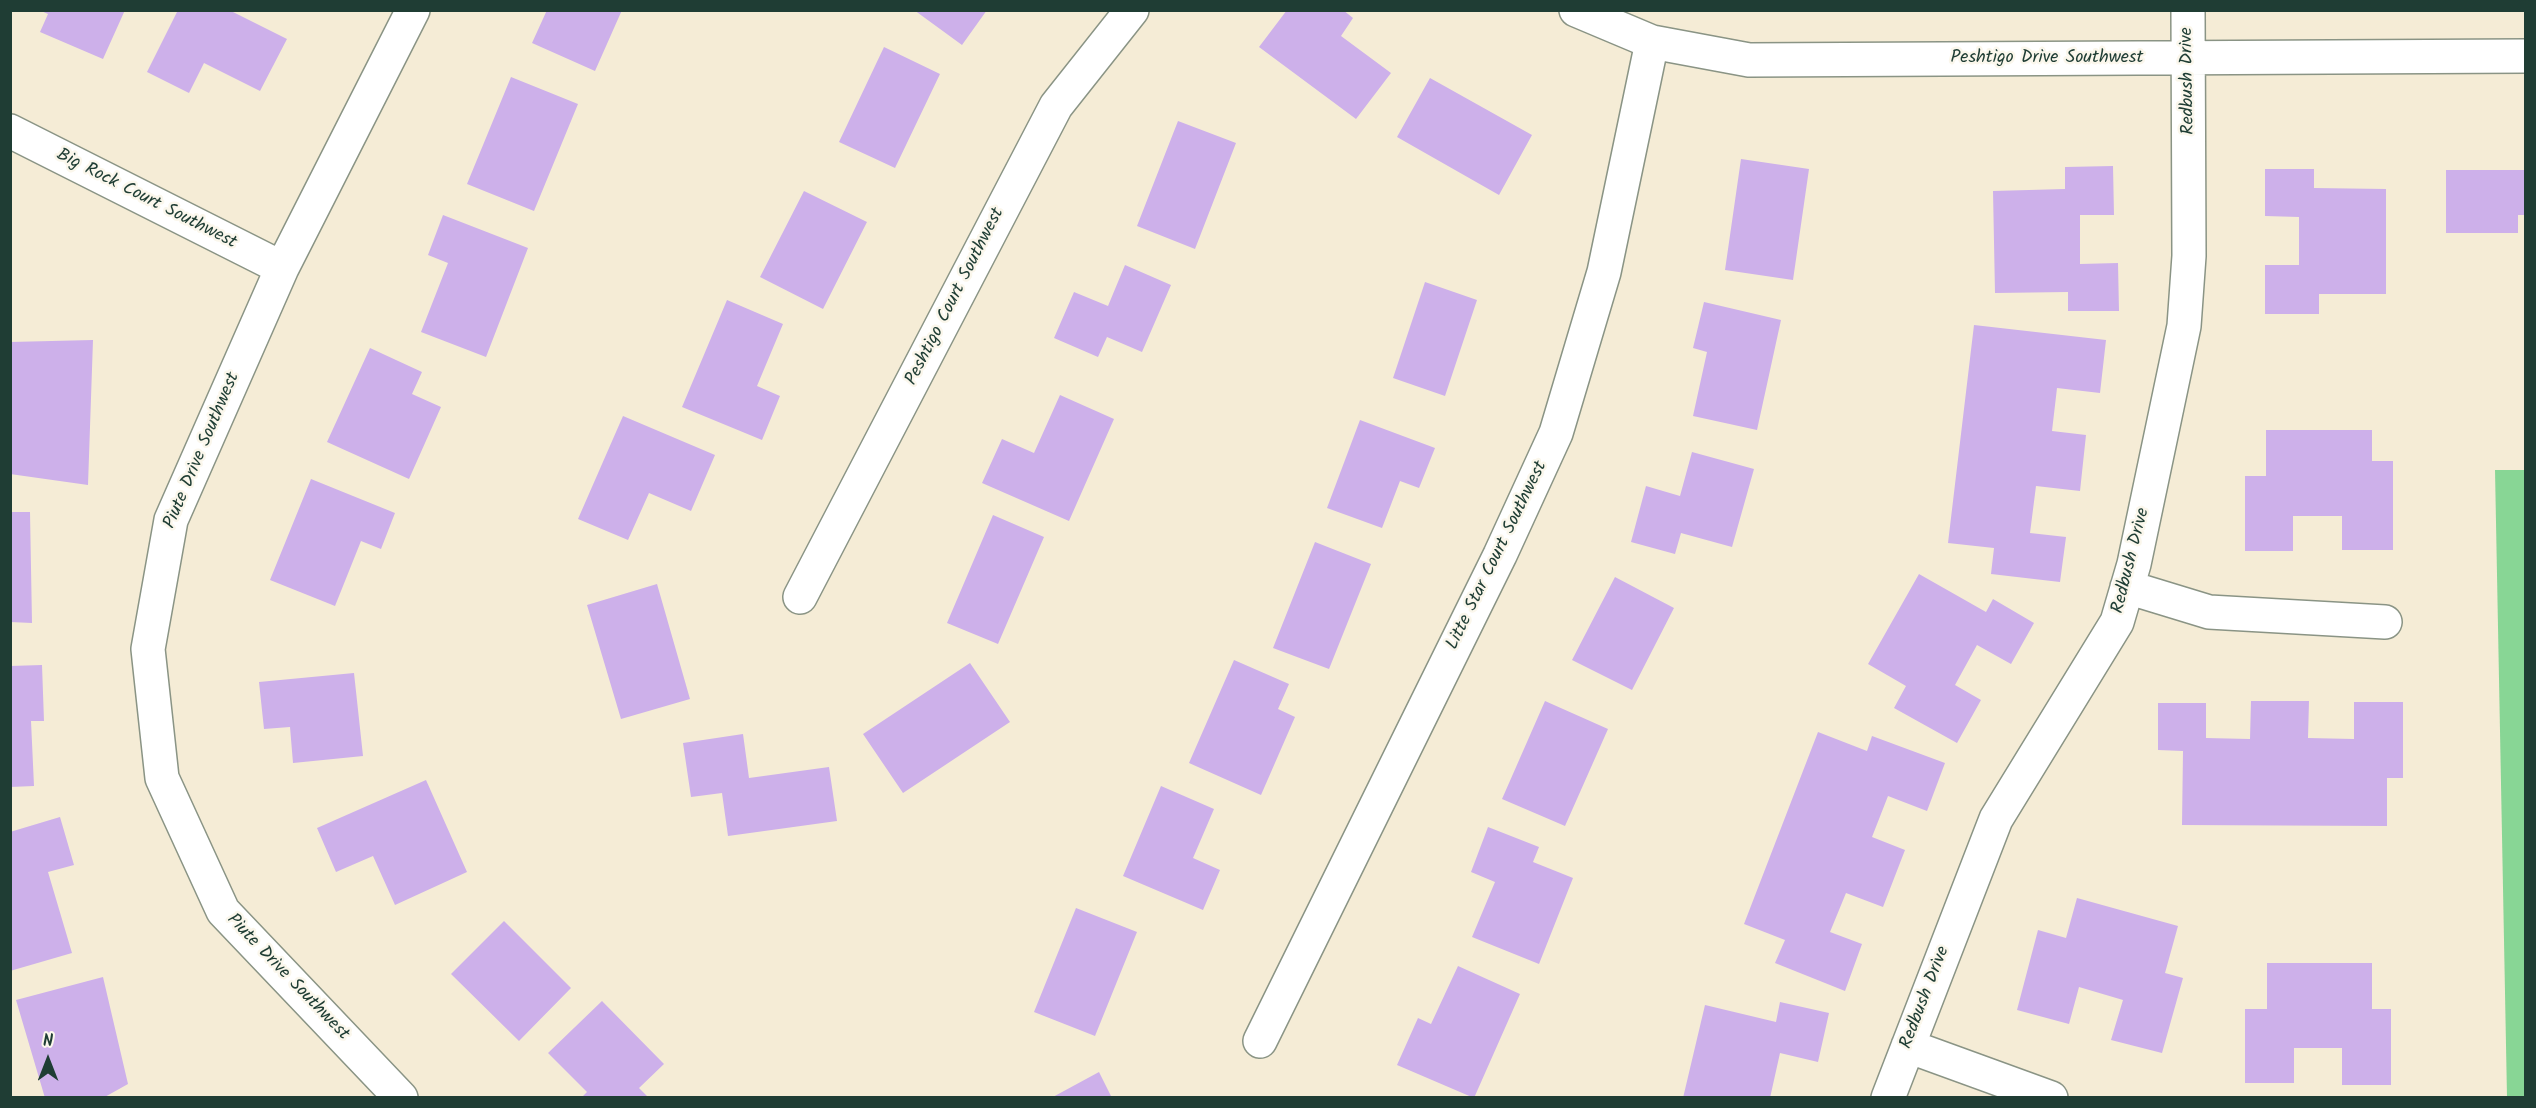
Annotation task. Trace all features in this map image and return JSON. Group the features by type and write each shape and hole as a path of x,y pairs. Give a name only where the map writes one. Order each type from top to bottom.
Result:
{"street":[{"name":"Piute Drive Southwest","path":"401,1098 223,911 162,778 148,649 171,520 282,268 413,10"},
{"name":"Peshtigo Court Southwest","path":"800,597 1056,106 1132,10"},
{"name":"Peshtigo Drive Southwest","path":"1576,10 1652,42 1749,60 2526,56"},
{"name":"Redbush Drive","path":"1888,1098 1996,819 2117,622 2127,587 2184,326 2189,256 2190,58 2188,10"},
{"name":"Litte Star Court Southwest","path":"1260,1041 1495,565 1556,433 1604,272 1652,42"},
{"name":"Big Rock Court Southwest","path":"10,131 282,268"},
{"path":"2127,587 2209,612 2385,622"},
{"path":"1908,1046 2051,1098"}],"green space":[{"path":"2495,470 2526,470 2525,1097 2507,1097"}],"building":[{"path":"39,10 125,10 103,59 40,32 48,14"},
{"path":"178,10 229,10 287,39 260,91 204,63 189,93 147,72"},
{"path":"547,10 622,10 595,71 532,43"},
{"path":"914,10 987,10 962,45"},
{"path":"1287,10 1343,10 1353,18 1341,36 1391,73 1356,119 1259,47"},
{"path":"884,47 940,74 895,168 839,142"},
{"path":"511,77 578,104 534,211 467,184"},
{"path":"1430,78 1532,135 1499,195 1397,137"},
{"path":"1178,121 1236,143 1195,249 1137,226"},
{"path":"1741,159 1809,169 1793,280 1725,270"},
{"path":"2113,166 2114,215 2080,215 2080,264 2118,263 2119,311 2068,311 2068,292 1995,293 1993,191 2065,189 2065,167"},
{"path":"2265,169 2314,169 2314,188 2386,189 2386,294 2319,294 2319,314 2265,314 2265,265 2299,265 2299,217 2265,216"},
{"path":"2446,170 2526,170 2526,215 2518,215 2518,233 2446,233"},
{"path":"804,191 867,222 823,309 760,277"},
{"path":"443,215 528,248 486,357 421,332 448,263 428,255"},
{"path":"1125,265 1171,285 1142,352 1107,337 1098,357 1054,338 1074,292 1108,306"},
{"path":"1425,282 1477,300 1445,396 1393,378"},
{"path":"727,300 783,324 757,386 780,396 762,440 682,407"},
{"path":"1704,302 1781,320 1757,430 1693,416 1707,352 1693,348"},
{"path":"1974,325 2106,340 2100,393 2057,388 2052,431 2086,435 2080,491 2036,486 2030,533 2066,537 2060,582 1991,574 1994,548 1948,543"},
{"path":"93,340 88,485 10,474 10,342"},
{"path":"370,348 422,372 412,394 441,407 409,479 327,442"},
{"path":"1060,395 1114,419 1069,521 982,483 1002,439 1034,453"},
{"path":"623,416 715,455 691,511 649,493 628,540 578,519"},
{"path":"1360,420 1435,448 1419,488 1400,481 1382,528 1327,508"},
{"path":"2266,430 2372,430 2372,461 2393,461 2393,550 2342,550 2342,516 2293,516 2293,551 2245,551 2245,476 2266,476"},
{"path":"1692,452 1754,469 1732,547 1681,533 1675,554 1631,542 1646,486 1680,496"},
{"path":"311,479 395,513 381,549 361,541 335,606 270,580"},
{"path":"10,512 30,512 32,623 10,622"},
{"path":"993,515 1044,537 998,644 947,623"},
{"path":"1315,542 1371,564 1329,669 1273,648"},
{"path":"1919,574 1986,612 1993,599 2034,623 2011,664 1977,645 1955,685 1981,700 1957,743 1894,708 1906,686 1868,664"},
{"path":"1615,577 1674,608 1632,690 1572,660"},
{"path":"657,584 690,699 621,719 587,605"},
{"path":"1234,660 1289,684 1278,709 1295,717 1261,795 1189,763"},
{"path":"970,663 1010,722 903,793 863,734"},
{"path":"42,665 44,721 31,721 34,786 10,787 10,666"},
{"path":"354,673 363,756 293,763 290,727 264,729 259,682"},
{"path":"1545,701 1608,729 1565,826 1502,799"},
{"path":"2251,701 2309,701 2308,738 2354,739 2354,702 2403,702 2403,778 2387,778 2387,826 2182,825 2183,751 2158,750 2158,703 2206,703 2206,738 2250,739"},
{"path":"1818,732 1867,751 1872,736 1945,763 1927,811 1888,796 1872,837 1905,850 1883,907 1846,893 1830,932 1862,944 1845,991 1775,963 1785,940 1744,924"},
{"path":"743,734 749,778 829,767 837,821 728,836 722,793 691,797 683,743"},
{"path":"426,780 467,872 395,905 373,856 336,872 317,828"},
{"path":"1161,786 1214,809 1193,858 1220,870 1203,910 1123,876"},
{"path":"60,817 74,865 48,872 72,953 10,971 10,832"},
{"path":"1488,827 1539,847 1533,862 1573,878 1539,964 1472,937 1495,882 1471,872"},
{"path":"2077,898 2178,926 2165,973 2183,978 2162,1053 2111,1040 2123,1000 2079,987 2069,1024 2017,1010 2038,930 2066,938"},
{"path":"1076,908 1137,932 1095,1036 1034,1012"},
{"path":"504,921 571,988 519,1041 451,974"},
{"path":"2267,963 2372,963 2372,1009 2391,1009 2391,1085 2342,1085 2342,1048 2294,1048 2294,1083 2245,1083 2245,1009 2267,1009"},
{"path":"1458,966 1520,994 1474,1098 1397,1065 1418,1018 1431,1024"},
{"path":"103,977 128,1084 103,1098 45,1098 16,1000"},
{"path":"602,1001 664,1064 639,1088 649,1098 581,1098 587,1092 548,1053"},
{"path":"1780,1002 1829,1013 1818,1062 1780,1053 1770,1098 1683,1098 1705,1005 1776,1022"},
{"path":"1099,1072 1112,1098 1051,1098"}]}
